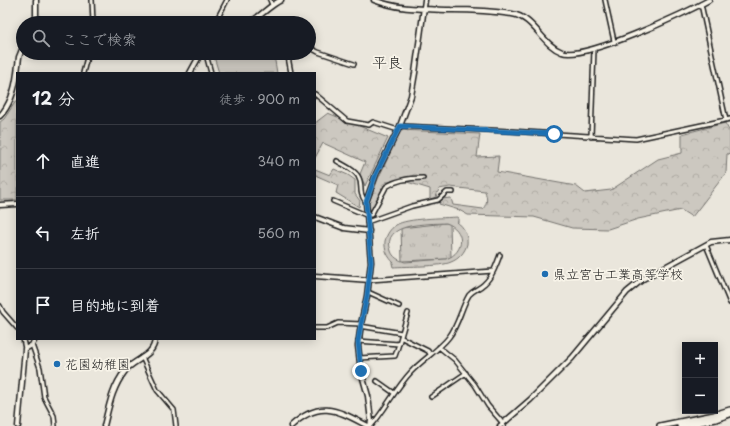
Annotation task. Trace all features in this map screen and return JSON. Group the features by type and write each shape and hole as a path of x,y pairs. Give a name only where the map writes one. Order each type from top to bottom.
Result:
{"main road":[{"path":"660,426 714,415 730,410"},
{"path":"680,426 716,419 730,414"}],"street":[{"path":"36,0 36,16"},
{"path":"92,0 93,16"},
{"path":"219,16 227,0"},
{"path":"259,16 271,2 282,0"},
{"path":"374,0 386,5 424,9 468,10 514,14 527,21 550,45 562,52 572,54 594,49 658,25 709,0"},
{"path":"370,426 371,421 368,396 361,371 358,342 370,280 371,262 366,202 376,174 399,128 411,96 425,0"},
{"path":"605,0 614,41"},
{"path":"316,95 347,121 369,125 373,122 399,128 641,138 728,119 701,4"},
{"path":"591,137 594,49"},
{"path":"316,51 354,64"},
{"path":"17,72 19,60"},
{"path":"83,72 86,60"},
{"path":"190,72 196,60"},
{"path":"208,60 211,72"},
{"path":"289,60 291,72"},
{"path":"0,116 7,109 12,96 16,78"},
{"path":"337,161 357,175 360,181 361,196 366,202"},
{"path":"333,201 366,215 370,215 373,213 382,191 390,184 406,179 423,178"},
{"path":"367,222 412,206 438,200 447,192 453,192"},
{"path":"0,205 16,204"},
{"path":"316,217 344,228 368,231"},
{"path":"439,346 455,360 466,373 502,425 572,358 634,286 643,279 711,242 730,240"},
{"path":"706,245 730,303"},
{"path":"370,426 382,414 394,393 413,369 448,338 456,326 470,293 483,286 493,271 500,255"},
{"path":"316,276 370,280 493,271"},
{"path":"368,292 399,306"},
{"path":"0,306 3,312 16,327"},
{"path":"359,358 394,356 402,338 408,313"},
{"path":"316,328 327,328 338,323 361,325 402,333"},
{"path":"402,338 428,351 430,354"},
{"path":"18,426 25,349 23,340"},
{"path":"25,349 32,345 34,340"},
{"path":"104,426 110,400 118,381 129,366 152,350 155,340"},
{"path":"358,342 399,344"},
{"path":"32,345 40,368 44,397 54,416 55,426"},
{"path":"142,358 157,390 174,410 176,426"},
{"path":"432,398 466,373"},
{"path":"377,381 394,393"},
{"path":"291,426 302,416 313,411 323,409 335,411 370,426"}],"green space":[{"path":"215,60 274,60 277,72 219,72"},
{"path":"16,101 16,200 0,200 0,122 4,119"},
{"path":"328,113 388,138 365,186 360,174 365,162 323,143 316,156 316,122"},
{"path":"725,123 730,132 730,153 727,154 726,173 692,217 681,210 638,219 608,229 572,228 534,217 468,215 459,210 439,204 442,199 451,198 453,205 483,209 487,200 485,191 450,187 439,189 436,197 430,199 430,189 407,182 386,182 371,211 368,205 378,179 401,130 480,134 477,157 499,156 497,172 576,186 585,193 611,190 658,159 682,153 682,134"},
{"path":"316,169 330,175 334,169 355,180 355,194 360,201 359,207 336,193 338,185 316,175"},
{"path":"458,217 457,222 464,229 467,237 467,244 463,252 454,261 440,265 393,267 392,263 394,263 387,253 385,241 390,230 396,225 408,221","holes":["446,223 457,230 461,241 460,246 453,256 446,259 405,262 396,258 391,251 390,242 393,235 399,230 408,226"]},
{"path":"446,223 450,224 451,257 446,259 402,261 401,228"}],"place":[{"name":"県立宮古工業高等学校","path":"545,274"},
{"name":"花園幼稚園","path":"57,364"}],"district":[{"name":"平良","path":"387,63"}],"route":[{"path":"361,371 358,342 370,280 371,262 366,202 376,174 400,126 554,134"}]}
